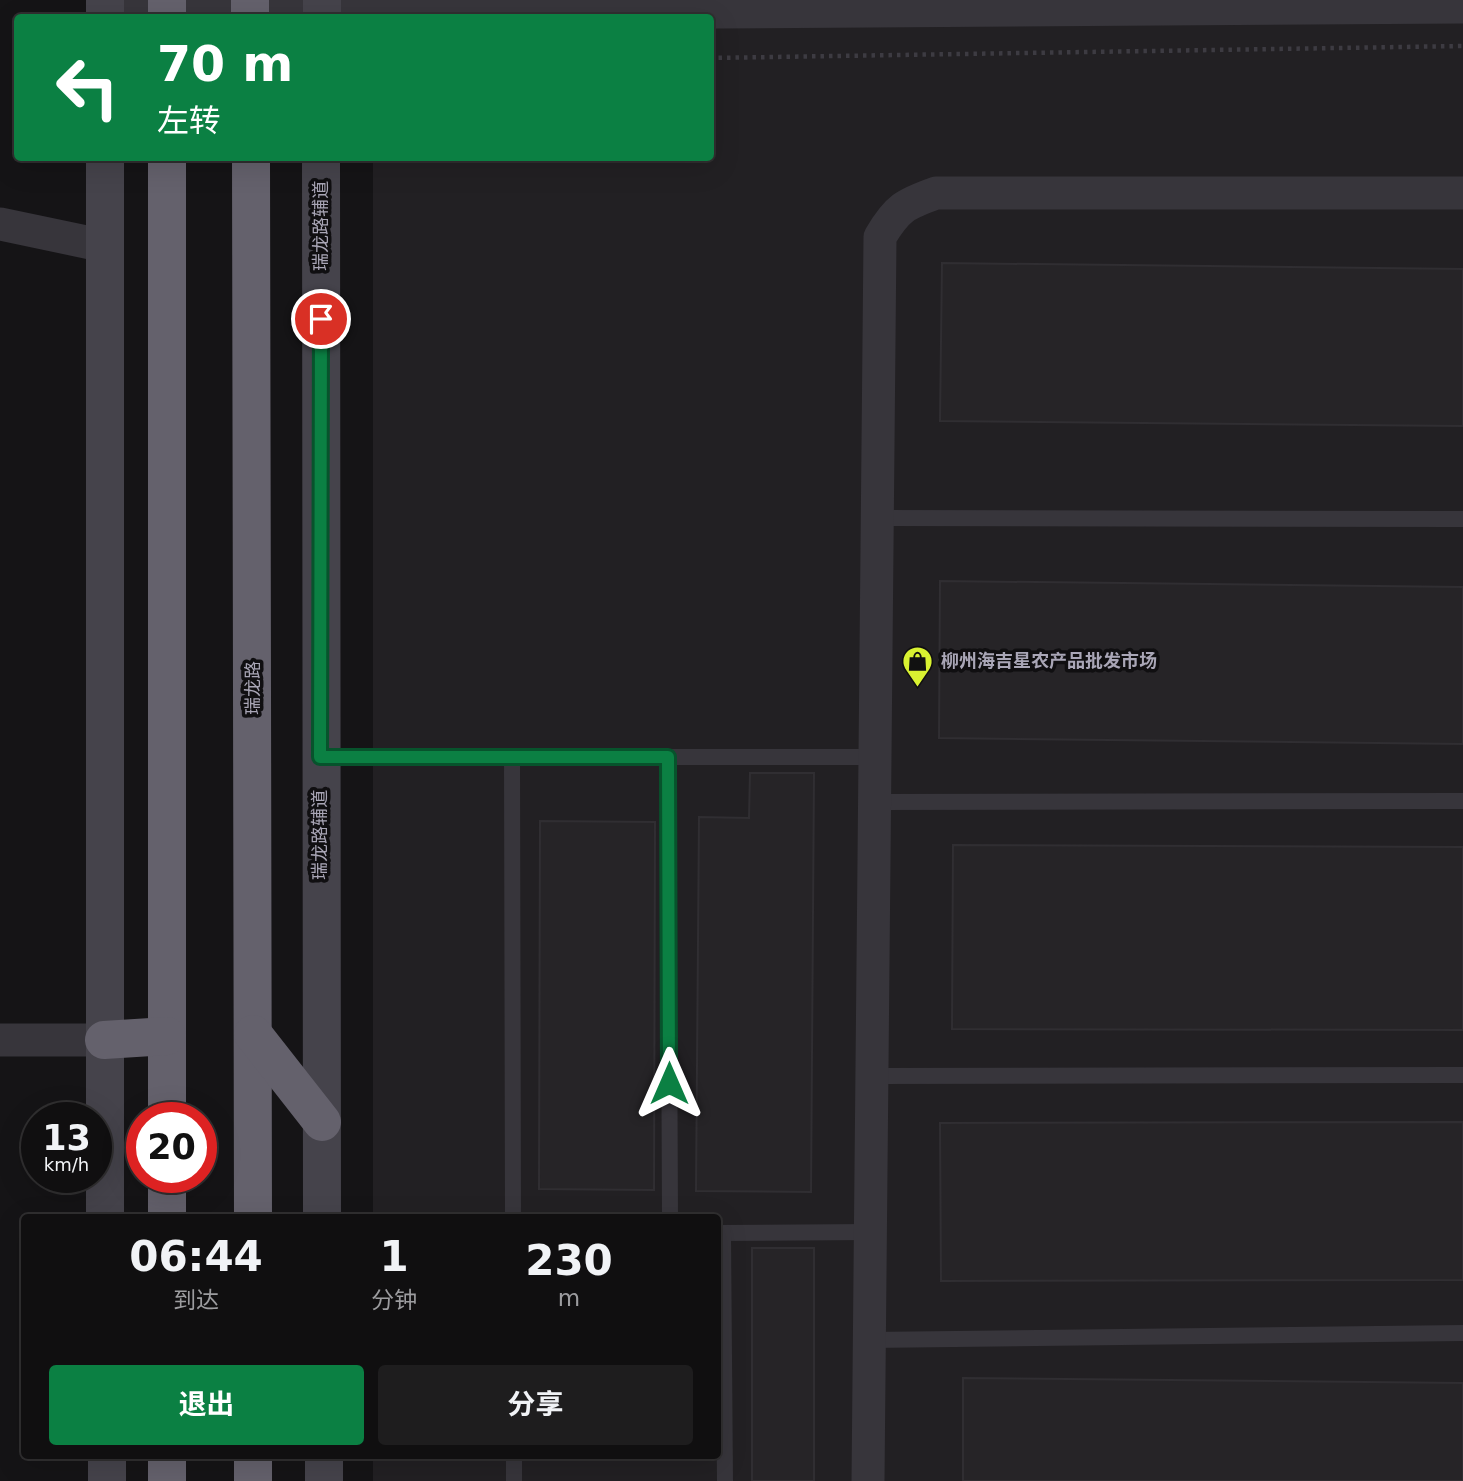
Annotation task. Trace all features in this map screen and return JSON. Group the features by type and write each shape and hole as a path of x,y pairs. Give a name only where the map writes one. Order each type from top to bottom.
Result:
{"highway":[{"path":"167,161 167,1102"},
{"name":"瑞龙路","path":"251,161 253,1214"},
{"path":"253,1034 322,1122"},
{"path":"104,1040 167,1036"},
{"path":"167,1193 167,1214"},
{"path":"167,1459 167,1481"},
{"path":"253,1459 253,1481"}],"main road":[{"path":"105,161 105,1214"},
{"name":"瑞龙路辅道","path":"321,161 322,1214"},
{"path":"107,1459 107,1481"},
{"path":"324,1459 324,1481"}],"street":[{"path":"105,11 1463,7"},
{"path":"868,1481 880,237 894,214 906,204 936,193 1463,193"},
{"path":"0,223 105,246"},
{"path":"0,1040 104,1040"}],"lane":[{"path":"877,518 1463,519"},
{"path":"320,757 875,757"},
{"path":"512,757 513,1214"},
{"path":"668,757 670,1214"},
{"path":"875,802 1463,801"},
{"path":"872,1076 1463,1075"},
{"path":"721,1233 871,1232"},
{"path":"721,1283 725,1481"},
{"path":"869,1340 1463,1334"},
{"path":"514,1459 514,1481"}],"path":[{"path":"714,58 1463,46"}],"shaded area":[{"name":"柳州海吉星农产品批发市场","path":"1463,0 1463,1481 373,1481 373,1459 721,1459 721,1214 373,1214 373,161 714,161 714,18"}],"building":[{"path":"942,263 1463,269 1463,426 940,421"},
{"path":"940,581 1463,587 1463,744 939,738"},
{"path":"750,773 814,773 811,1192 696,1191 699,817 749,818"},
{"path":"540,821 655,822 654,1190 539,1189"},
{"path":"953,845 1463,847 1463,1030 952,1029"},
{"path":"1463,1122 1463,1280 941,1281 940,1123"},
{"path":"752,1248 814,1248 814,1481 752,1481"},
{"path":"963,1378 1463,1383 1463,1481 963,1481"}],"place":[{"name":"柳州海吉星农产品批发市场","path":"918,688"}],"route":[{"path":"321,319 320,757 668,757 669,1083"}]}
